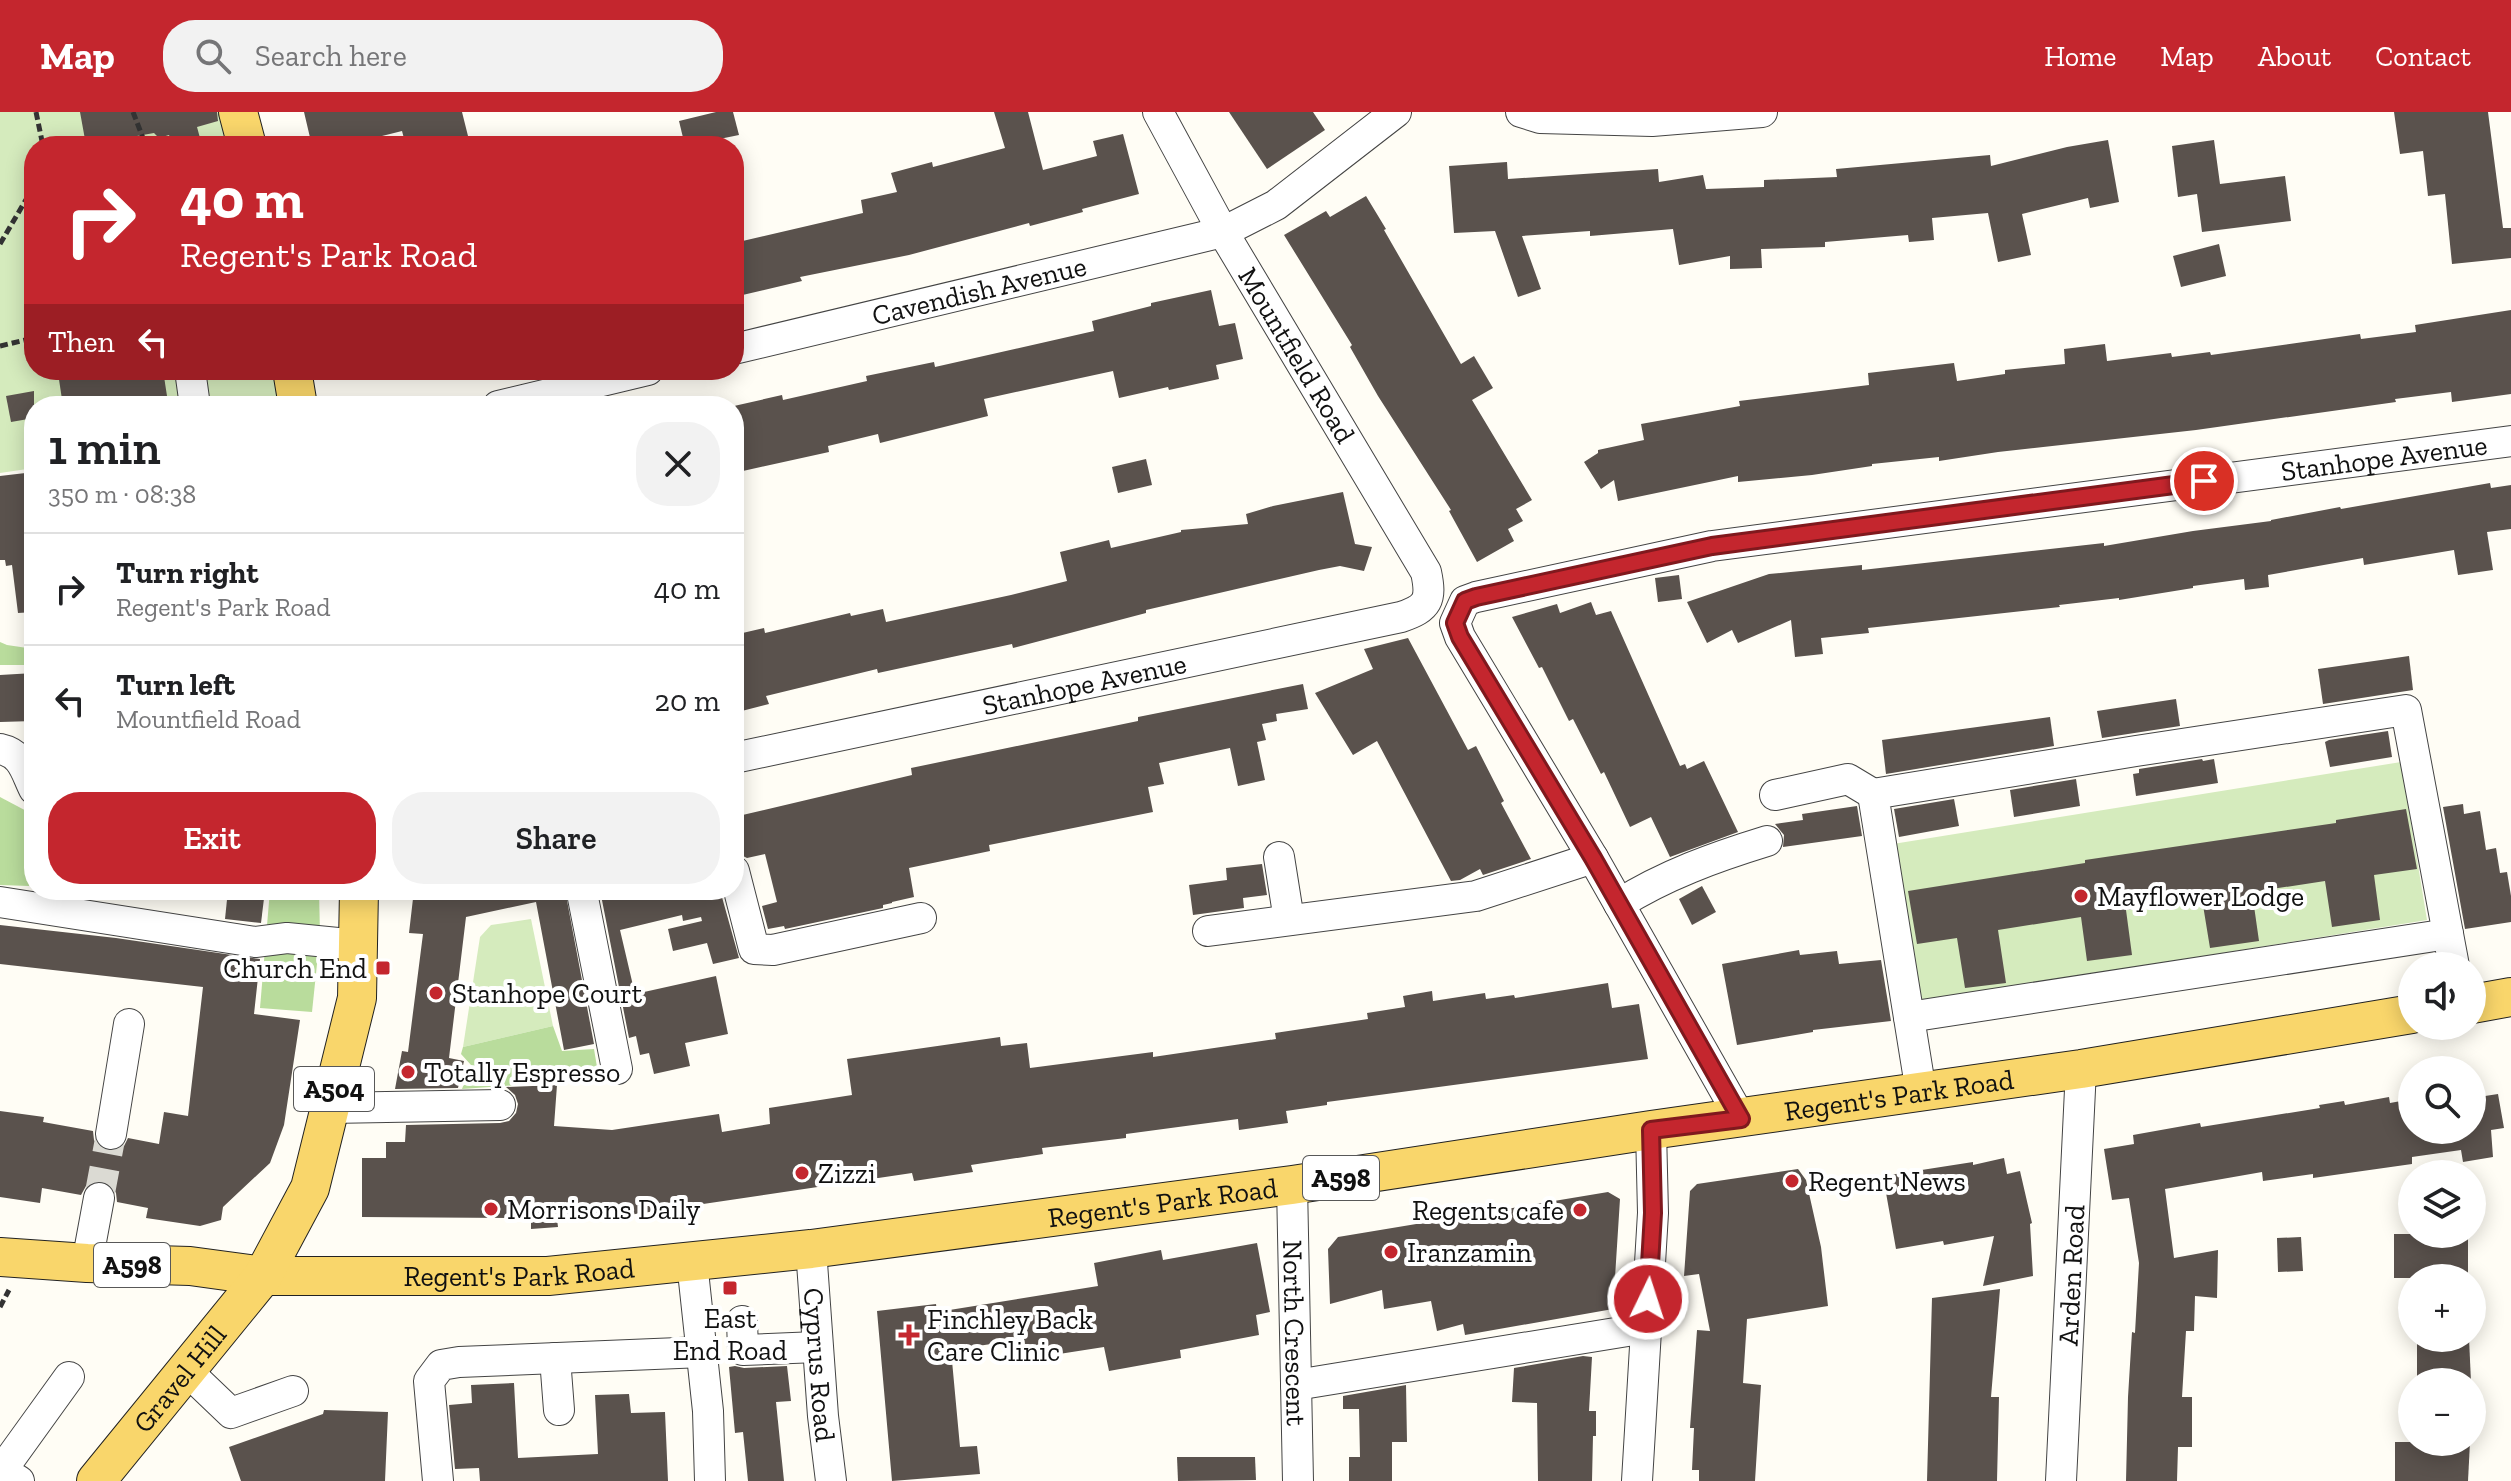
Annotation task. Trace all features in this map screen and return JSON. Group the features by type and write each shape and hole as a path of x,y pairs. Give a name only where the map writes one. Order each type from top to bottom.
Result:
{"main road":[{"path":"238,112 244,136"},
{"name":"A504","path":"263,1276 310,1188 357,998 359,900"},
{"path":"2486,1001 2511,997"},
{"name":"Regent's Park Road","path":"0,1257 190,1266 263,1276 548,1276 692,1262 1292,1185 2081,1069 2398,1016"},
{"name":"Gravel Hill","path":"96,1481 263,1276"}],"street":[{"name":"Mountfield Road","path":"1158,112 1223,232 1426,572 1430,588 1428,600"},
{"name":"Cavendish Avenue","path":"744,347 1223,232 1276,205 1396,112"},
{"path":"1521,112 1540,118 1652,121 1762,112"},
{"path":"540,396 606,380"},
{"name":"Stanhope Avenue","path":"1459,613 1465,601 1476,597 1712,546 2511,441"},
{"path":"1428,600 1459,613 1455,623 1460,637 1593,858 1741,1119"},
{"name":"Stanhope Avenue","path":"744,756 1401,617 1419,611 1428,600"},
{"path":"1775,795 1848,779 1873,794 2406,710 2451,952"},
{"path":"0,749 17,755 24,766"},
{"path":"1873,794 1921,1092"},
{"path":"1619,904 1644,888 1705,861 1767,841"},
{"path":"1279,857 1289,920"},
{"path":"1208,931 1476,896 1593,858"},
{"path":"583,900 617,1069"},
{"path":"741,900 754,949 773,950 921,918"},
{"path":"0,902 255,942 287,938 358,945"},
{"path":"1909,1017 2448,934"},
{"path":"111,1134 129,1024"},
{"name":"Arden Road","path":"2061,1481 2081,1069"},
{"path":"330,1108 500,1105"},
{"path":"1637,1481 1653,1213 1651,1130"},
{"name":"North Crescent","path":"1292,1185 1298,1481"},
{"path":"87,1263 99,1198"},
{"name":"Cyprus Road","path":"811,1249 817,1347 831,1481"},
{"path":"692,1262 708,1411 710,1481"},
{"path":"742,1321 743,1350 817,1347"},
{"path":"1296,1385 1646,1328"},
{"path":"438,1481 429,1381 441,1365 703,1352"},
{"path":"555,1358 559,1410"},
{"path":"186,1370 231,1413 293,1391"},
{"path":"19,1481 2,1470 69,1377"}],"path":[{"path":"36,112 41,136"},
{"path":"133,112 142,136"},
{"path":"0,244 24,203"},
{"path":"0,346 24,340"}],"green space":[{"path":"0,112 238,112 244,136 24,136 24,380 286,380 288,396 24,396 24,469 0,473"},
{"path":"0,642 24,648 24,665 0,665"},
{"path":"2401,762 2427,920 1919,1002 1893,844"},
{"path":"0,797 24,810 24,886 0,885"},
{"path":"269,900 319,900 320,935 312,1012 260,1008"},
{"path":"531,919 553,1026 463,1047 480,937 491,925"},
{"path":"553,1026 562,1051 594,1049 599,1079 462,1089 471,1065 461,1054 463,1047"}],"building":[{"path":"80,112 217,112 218,121 197,127 199,136 157,136 154,133 84,136"},
{"path":"304,112 462,112 468,136 403,136 402,131 382,136 310,136"},
{"path":"716,112 733,112 739,135 683,136 679,121"},
{"path":"994,112 1028,112 1043,170 1097,156 1093,141 1123,134 1139,194 1030,226 1029,223 909,255 800,277 802,281 744,295 744,241 863,213 861,200 897,192 891,173 932,162 933,167 1005,148"},
{"path":"1229,112 1313,112 1325,130 1267,169"},
{"path":"2394,112 2488,112 2503,228 2511,228 2511,258 2452,264 2445,194 2428,196 2423,151 2400,154"},
{"path":"2108,140 2119,202 2090,208 2088,198 2022,214 2031,255 1998,262 1988,213 1932,218 1934,240 1909,242 1908,235 1825,242 1825,247 1761,249 1762,268 1730,269 1730,256 1679,265 1673,229 1590,236 1590,231 1522,236 1541,289 1518,297 1495,231 1454,233 1449,166 1507,162 1508,179 1658,169 1659,182 1703,175 1706,189 1764,187 1764,180 1837,177 1836,169 1990,155 1991,166"},
{"path":"2214,140 2220,184 2285,176 2291,221 2202,232 2197,194 2178,197 2172,146"},
{"path":"1366,196 1461,364 1474,356 1493,388 1472,400 1532,500 1516,509 1523,521 1508,529 1514,541 1477,562 1451,510 1378,396 1350,347 1352,345 1284,235 1326,211 1330,217"},
{"path":"2219,244 2226,276 2181,287 2173,256"},
{"path":"1211,290 1219,326 1235,323 1243,359 1216,365 1219,379 1119,398 1113,371 984,399 988,416 880,443 878,434 828,446 829,452 744,471 744,404 782,395 783,400 867,381 866,376 934,362 935,367 1094,331 1092,321 1151,306 1151,303"},
{"path":"2511,310 2511,394 2452,402 2451,392 2196,430 1939,461 1939,457 1738,482 1738,476 1618,501 1614,480 1601,489 1584,462 1598,450 1644,440 1641,424 1740,406 1739,401 1869,385 1868,373 1954,363 1957,381 2005,374 2005,370 2065,364 2064,349 2105,344 2107,361 2171,353 2172,357 2210,352 2211,355 2360,334 2361,339 2416,332 2415,325"},
{"path":"59,380 165,380 167,396 61,396"},
{"path":"34,391 34,396 24,396 24,420 11,422 6,396"},
{"path":"1146,459 1152,485 1118,493 1112,467"},
{"path":"24,473 24,613 18,613 12,565 6,566 5,560 0,560 0,476"},
{"path":"2490,483 2491,488 2511,485 2511,529 2487,532 2493,570 2458,575 2454,550 2364,565 2363,558 2268,575 2269,587 2245,590 2244,579 2119,600 1868,628 1869,633 1821,638 1823,654 1795,657 1791,620 1738,643 1732,630 1707,643 1687,602 1769,574 1862,565 1862,570 2104,543 2104,546"},
{"path":"1343,492 1355,544 1372,547 1364,571 1340,566 1319,570 1146,610 1146,613 1013,648 1012,644 878,673 877,669 766,696 769,704 744,710 744,633 764,628 765,633 850,613 851,616 883,609 886,622 1011,595 1067,581 1060,552 1109,540 1111,548 1181,530 1248,524 1246,514"},
{"path":"1679,575 1682,599 1658,602 1655,578"},
{"path":"1591,602 1596,615 1611,611 1680,766 1685,764 1687,769 1704,761 1738,832 1670,857 1651,817 1630,827 1604,772 1601,774 1573,719 1569,721 1512,617 1557,604 1560,613"},
{"path":"1408,638 1468,750 1476,746 1504,801 1501,803 1531,859 1483,875 1480,869 1460,880 1451,881 1377,741 1353,755 1315,693 1373,669 1364,649"},
{"path":"2409,656 2413,690 2323,704 2318,669"},
{"path":"24,674 24,721 0,722 0,675"},
{"path":"1303,684 1308,709 1276,714 1277,721 1262,724 1266,740 1257,742 1265,780 1238,786 1230,748 1159,763 1164,784 1148,787 1153,812 989,845 990,851 909,868 914,897 883,905 883,908 785,929 784,926 768,929 762,906 777,902 765,854 744,856 744,815 912,775 911,768 1138,721 1138,717"},
{"path":"2176,699 2180,726 2102,738 2097,711"},
{"path":"2050,717 2054,746 1886,774 1882,740"},
{"path":"2388,731 2392,757 2330,767 2325,742"},
{"path":"2214,759 2218,783 2136,796 2133,774 2139,773 2139,769"},
{"path":"2076,779 2080,806 2014,817 2010,790"},
{"path":"1954,799 1959,826 1899,837 1894,809"},
{"path":"2463,804 2464,814 2480,811 2486,850 2496,848 2500,873 2507,872 2511,922 2465,929 2443,807"},
{"path":"1857,806 1862,836 1783,847 1784,835 1775,824 1803,820 1802,814"},
{"name":"Mayflower Lodge","path":"2406,809 2417,869 2374,875 2380,920 2332,927 2325,881 2252,892 2259,941 2210,948 2202,899 2126,910 2132,955 2087,961 2081,917 1998,930 2006,983 1965,988 1957,938 1917,944 1908,891 2085,863 2085,860 2336,823 2336,820"},
{"path":"1262,864 1267,895 1243,898 1244,908 1193,915 1189,885 1227,880 1226,868"},
{"path":"1702,886 1716,912 1692,925 1679,899"},
{"path":"227,900 264,900 261,923 225,919"},
{"path":"413,900 567,900 594,1044 564,1050 536,902 466,917 449,1058 464,1061 458,1088 395,1089 402,1051 408,1052 423,934 409,933"},
{"path":"602,900 723,900 739,958 713,964 707,943 673,951 668,929 702,921 701,917 683,921 682,915 620,930 635,994 716,976 728,1034 685,1043 690,1066 654,1074 649,1053 640,1055 636,1036 629,1038"},
{"path":"0,925 260,959 254,1014 300,1020 284,1125 270,1163 223,1207 221,1220 200,1226 146,1218 148,1208 117,1202 111,1185 101,1180 86,1186 81,1195 42,1188 40,1203 0,1197 0,1111 44,1117 43,1122 93,1131 99,1147 109,1152 124,1146 128,1138 159,1144 164,1112 188,1116 203,987 0,964"},
{"path":"1799,950 1800,955 1837,951 1839,964 1881,960 1891,1021 1813,1030 1737,1045 1722,964"},
{"path":"1608,983 1612,1008 1639,1004 1648,1059 1327,1102 1327,1105 1286,1111 1288,1123 1239,1130 1238,1119 1126,1134 1126,1138 1042,1148 1043,1154 971,1165 973,1172 914,1181 912,1173 622,1216 557,1219 558,1227 531,1229 531,1218 362,1217 362,1158 386,1158 386,1142 405,1142 406,1125 509,1121 516,1113 518,1104 515,1095 506,1087 557,1085 554,1126 612,1130 719,1114 722,1132 770,1124 769,1108 852,1095 847,1059 1000,1037 1001,1046 1027,1043 1030,1068 1153,1052 1153,1057 1276,1039 1275,1033 1368,1019 1367,1013 1405,1007 1403,996 1432,991 1433,1001 1485,993 1486,999 1514,995 1515,998"},
{"path":"2498,1094 2504,1128 2491,1130 2493,1157 2463,1160 2461,1150 2398,1160 2398,1166 2313,1178 2313,1174 2263,1181 2262,1172 2165,1189 2174,1258 2218,1250 2217,1298 2195,1296 2194,1331 2186,1331 2182,1397 2192,1397 2192,1447 2178,1447 2177,1481 2126,1481 2128,1397 2139,1263 2129,1198 2112,1200 2104,1149 2134,1144 2133,1135 2320,1108 2319,1105 2344,1101 2345,1105 2389,1097 2390,1103 2398,1102 2398,1144 2486,1144 2486,1096"},
{"path":"2004,1158 2007,1174 2020,1171 2032,1223 2033,1276 1983,1286 1994,1236 1896,1249 1883,1176"},
{"path":"1798,1169 1806,1180 1821,1247 1828,1306 1747,1319 1743,1383 1761,1385 1755,1481 1699,1481 1699,1470 1692,1470 1694,1428 1690,1428 1697,1330 1710,1331 1699,1274 1684,1276 1690,1191 1697,1184"},
{"path":"1608,1192 1620,1199 1613,1309 1465,1335 1463,1324 1437,1331 1431,1301 1384,1309 1382,1290 1330,1304 1328,1249 1338,1237"},
{"path":"2394,1234 2398,1234 2398,1248 2468,1248 2468,1264 2398,1264 2398,1278 2394,1278"},
{"path":"2301,1237 2303,1271 2278,1272 2277,1238"},
{"path":"1257,1243 1270,1312 1256,1315 1259,1335 1180,1350 1181,1358 1109,1371 1104,1347 1027,1359 1024,1339 951,1350 960,1447 977,1446 980,1474 892,1481 877,1311 936,1304 937,1312 1098,1286 1094,1263 1161,1250 1163,1260"},
{"path":"2000,1289 1991,1397 1999,1397 1997,1481 1927,1481 1932,1298"},
{"path":"2417,1352 2470,1352 2470,1368 2417,1368"},
{"path":"1592,1357 1589,1411 1596,1411 1592,1481 1538,1481 1537,1403 1512,1402 1514,1368"},
{"path":"787,1366 791,1401 776,1402 784,1481 748,1481 743,1432 735,1433 729,1367"},
{"path":"514,1383 518,1458 598,1454 595,1395 629,1394 631,1413 665,1412 668,1481 480,1481 479,1468 455,1469 449,1405 472,1403 471,1385"},
{"path":"1406,1385 1407,1442 1392,1442 1392,1481 1349,1481 1349,1457 1360,1457 1359,1409 1343,1409 1343,1396"},
{"path":"324,1410 388,1412 385,1481 241,1481 229,1447 323,1414"},
{"path":"2395,1442 2398,1442 2398,1456 2469,1456 2468,1481 2395,1481"},
{"path":"1177,1457 1255,1457 1256,1480 1178,1481"}],"tunnel":[{"path":"99,1198 111,1134"}],"place":[{"name":"Mayflower Lodge","path":"2081,896"},
{"name":"Church End","path":"383,968"},
{"name":"Stanhope Court","path":"436,993"},
{"name":"Totally Espresso","path":"408,1072"},
{"name":"Zizzi","path":"802,1173"},
{"name":"Regent News","path":"1792,1181"},
{"name":"Morrisons Daily","path":"491,1209"},
{"name":"Regents cafe","path":"1580,1210"},
{"name":"Iranzamin","path":"1391,1252"},
{"name":"East End Road","path":"730,1288"},
{"name":"Finchley Back Care Clinic","path":"909,1335"}],"route":[{"path":"1648,1299 1653,1213 1651,1130 1741,1119 1593,858 1460,637 1455,623 1465,601 1712,546 2204,481"}]}
